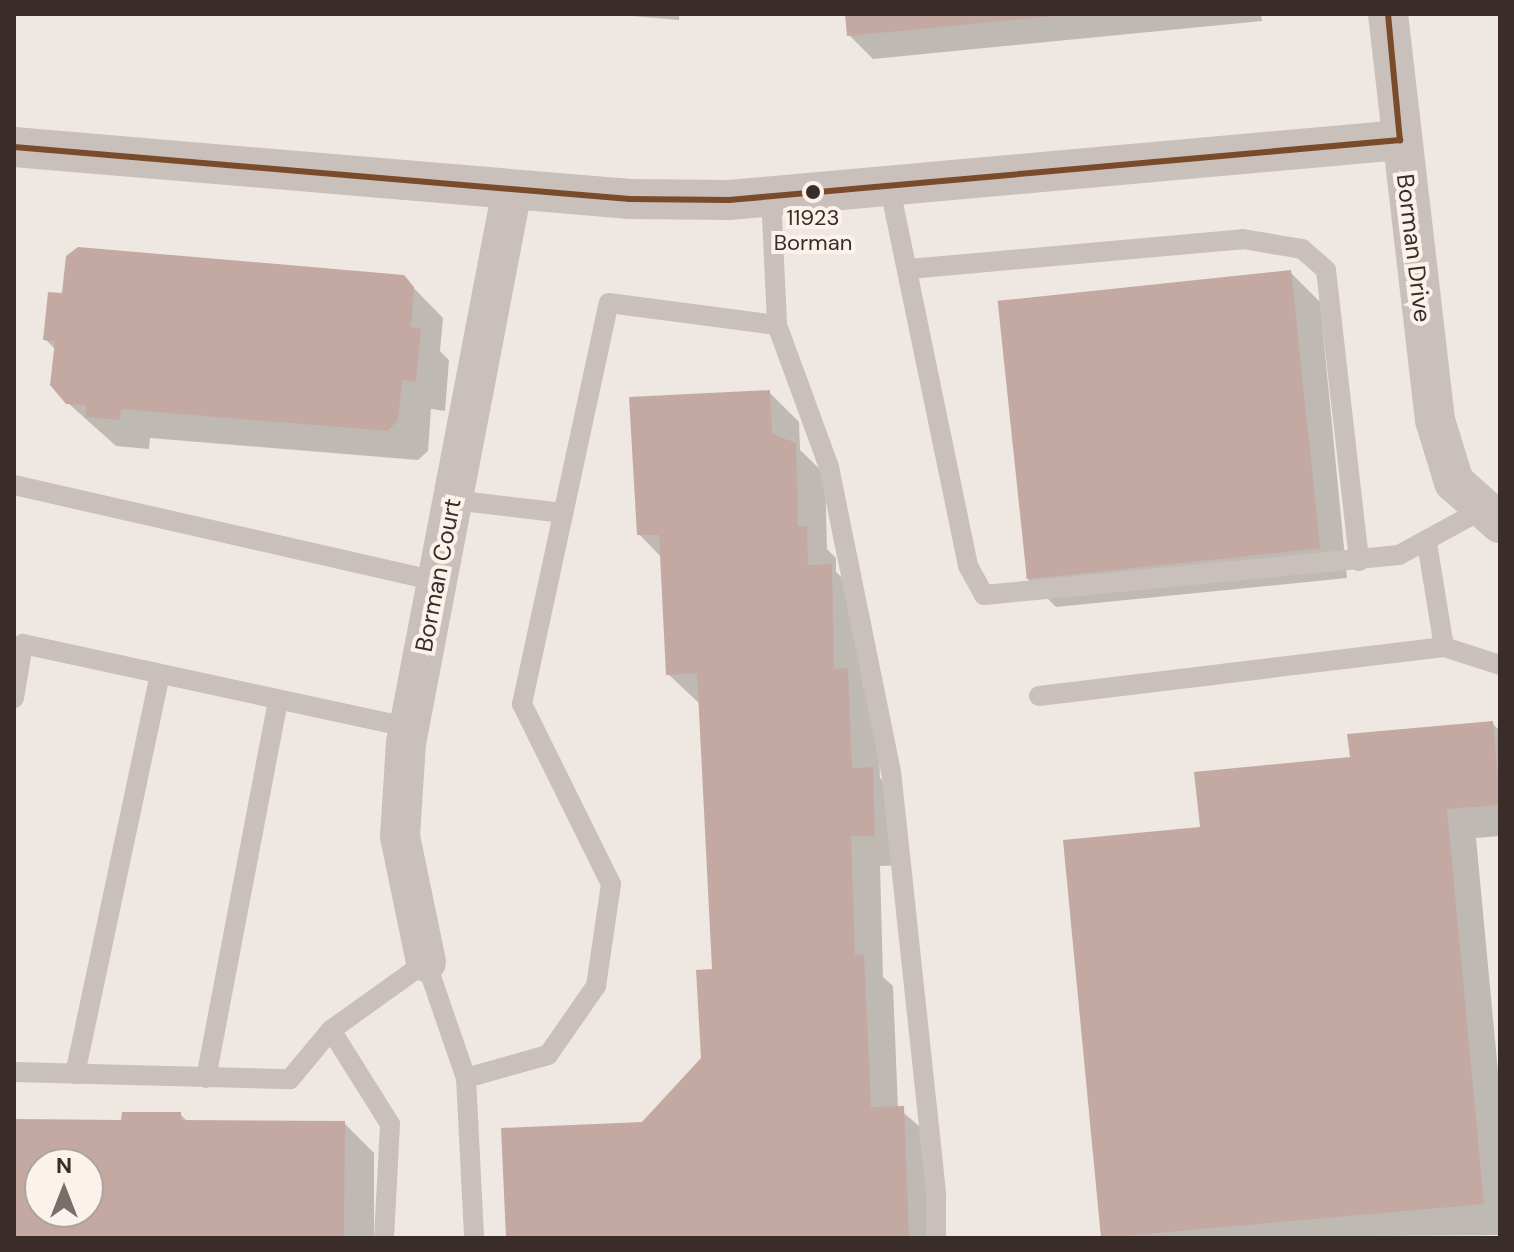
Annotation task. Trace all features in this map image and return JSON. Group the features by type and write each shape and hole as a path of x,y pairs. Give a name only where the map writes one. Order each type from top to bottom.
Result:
{"street":[{"path":"1388,14 1400,140"},
{"name":"Borman Drive","path":"14,147 630,199 771,196 1400,140 1435,420 1454,482 1492,516"},
{"name":"Borman Court","path":"426,962 400,836 408,727 512,190"}],"lane":[{"path":"889,184 968,566 984,595 1359,561 1427,543 1492,516"},
{"path":"771,196 777,325 829,467 891,771 936,1194 936,1238"},
{"path":"909,269 1243,239 1302,249 1326,270 1359,561"},
{"path":"466,1078 548,1055 596,986 611,884 522,704 609,303 777,325"},
{"path":"14,485 437,581"},
{"path":"453,500 563,513"},
{"path":"1427,543 1444,647"},
{"path":"14,698 23,644 408,727"},
{"path":"1039,696 1444,647 1500,665"},
{"path":"75,1074 160,675"},
{"path":"206,1078 278,700"},
{"path":"14,1072 290,1079 331,1030 426,962 466,1078 474,1238"},
{"path":"331,1030 390,1124 384,1238"}],"building":[{"path":"845,14 1054,14 1054,16 847,36"},
{"path":"78,247 404,275 414,287 411,327 421,328 416,382 402,380 398,421 387,431 121,409 120,420 85,417 86,405 66,404 50,385 55,341 43,340 48,292 62,293 66,256"},
{"path":"1291,270 1320,548 1027,579 998,301"},
{"path":"770,390 772,434 796,443 798,526 807,526 808,565 832,564 834,669 848,668 852,768 873,767 875,836 851,836 855,955 864,954 871,1107 904,1106 909,1238 506,1238 501,1128 642,1122 701,1058 696,970 712,969 697,673 666,675 659,535 637,535 629,397"},
{"path":"1493,721 1500,805 1447,809 1484,1204 1101,1238 1063,840 1200,827 1194,772 1350,757 1347,734"},
{"path":"122,1112 181,1112 181,1120 345,1121 344,1238 14,1238 14,1119 121,1120"}],"transit line":[{"path":"1388,14 1400,140"},
{"path":"14,147 630,199 729,200 1400,140"}],"place":[{"name":"11923 Borman","path":"813,192"}]}
